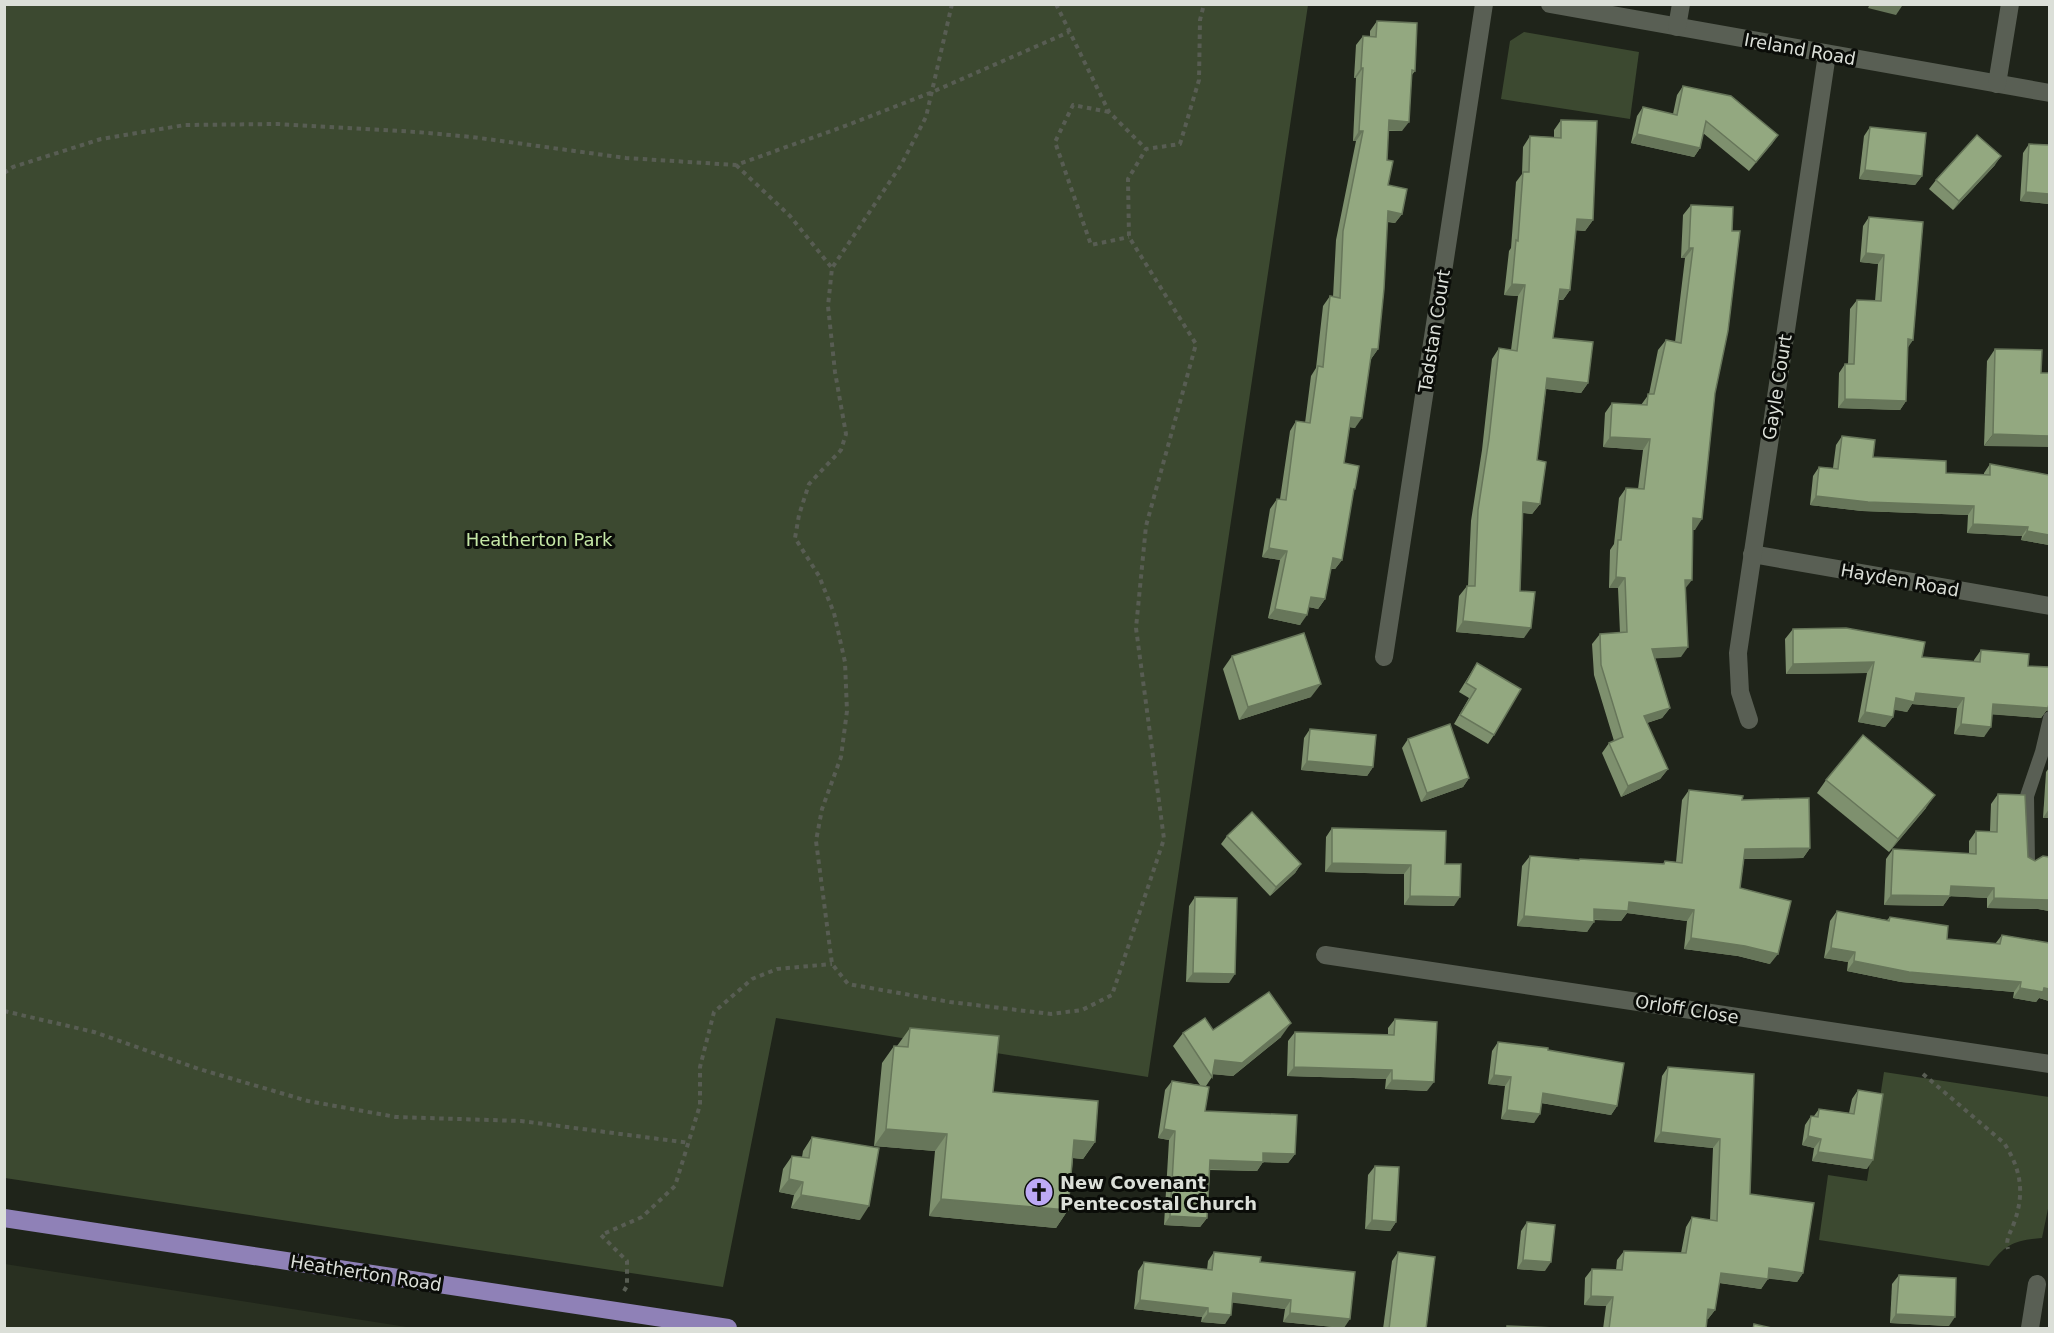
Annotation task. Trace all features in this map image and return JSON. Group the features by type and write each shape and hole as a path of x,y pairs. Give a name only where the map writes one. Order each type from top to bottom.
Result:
{"main road":[{"name":"Heatherton Road","path":"4,1218 728,1329"}],"street":[{"name":"Tadstan Court","path":"1384,657 1484,4"},
{"name":"Ireland Road","path":"1550,4 2049,93"},
{"path":"1677,27 1681,4"},
{"path":"1997,84 2010,4"},
{"name":"Gayle Court","path":"1749,720 1740,692 1738,653 1827,54"},
{"name":"Hayden Road","path":"1752,554 2049,606"},
{"name":"Orloff Close","path":"1325,955 2049,1064"},
{"path":"2030,1329 2037,1284"}],"lane":[{"path":"2028,862 2027,796 2042,752 2049,718"}],"path":[{"path":"952,4 926,117 901,165 832,268 828,306 835,372 846,434 841,450 809,484 799,515 795,538 819,576 834,613 845,662 847,711 841,757 822,808 816,841 832,964 848,984 950,1002 1051,1014 1082,1010 1112,995 1164,839 1136,628 1146,526 1196,344 1129,237 1128,178 1146,148"},
{"path":"1056,4 1108,112 1146,148"},
{"path":"1146,148 1180,144 1199,80 1200,20 1204,4"},
{"path":"4,173 13,166 101,139 184,126 278,124 428,133 626,158 736,165 930,93 1069,32"},
{"path":"1108,112 1074,105 1055,142 1091,245 1129,237"},
{"path":"736,165 790,216 832,268"},
{"path":"612,1311 627,1286 627,1261 601,1235 642,1217 675,1186 700,1105 700,1067 714,1012 752,979 777,969 832,964"},
{"path":"4,1011 94,1032 199,1069 308,1101 396,1117 521,1121 690,1143"},
{"path":"1923,1074 1986,1126 2004,1143 2012,1155 2018,1168 2021,1194 2020,1207 2007,1239 2008,1249"}],"shaded area":[{"path":"5,1264 413,1328 5,1328"}],"green space":[{"name":"Heatherton Park","path":"5,5 1308,5 1148,1077 776,1018 723,1287 5,1178"},
{"path":"1524,32 1639,52 1630,119 1501,99 1510,41"},
{"path":"1884,1072 2049,1097 2050,1199 2042,1238 2011,1244 1989,1266 1819,1240 1828,1175 1867,1181"}],"building":[{"path":"1377,21 1417,23 1415,71 1412,70 1409,122 1389,120 1387,160 1393,161 1388,185 1407,189 1402,214 1388,211 1378,349 1372,349 1362,418 1351,417 1344,463 1359,466 1342,560 1333,558 1325,599 1311,597 1307,615 1275,609 1287,551 1269,548 1277,499 1286,500 1296,421 1310,423 1318,366 1323,367 1330,296 1340,298 1343,231 1363,131 1359,131 1363,36 1376,37"},
{"path":"1683,86 1731,96 1778,135 1756,162 1706,121 1700,148 1637,134 1643,107 1677,115"},
{"path":"1561,120 1597,121 1593,220 1577,219 1570,290 1560,289 1553,338 1593,342 1588,383 1547,378 1537,460 1546,462 1540,504 1523,502 1520,591 1535,592 1531,628 1463,621 1467,586 1475,586 1478,510 1499,348 1517,351 1525,285 1512,284 1523,172 1529,172 1530,136 1561,138"},
{"path":"1870,127 1926,133 1922,176 1865,170"},
{"path":"1977,135 2001,156 1959,201 1936,180"},
{"path":"2029,144 2049,145 2049,194 2026,192"},
{"path":"1691,205 1733,207 1732,231 1740,231 1728,331 1715,393 1702,519 1693,518 1692,580 1685,580 1688,647 1652,649 1670,708 1644,716 1668,769 1628,786 1609,743 1623,737 1601,665 1600,634 1627,632 1625,578 1616,577 1618,540 1621,540 1626,488 1644,489 1650,439 1610,437 1612,403 1647,405 1648,394 1654,394 1666,340 1681,343 1693,248 1689,248"},
{"path":"1869,217 1923,222 1913,340 1908,339 1906,401 1845,399 1845,364 1854,364 1857,300 1881,301 1884,255 1866,253"},
{"path":"1995,349 2042,350 2041,373 2049,373 2049,436 1993,434"},
{"path":"1842,436 1875,440 1873,457 1946,461 1946,473 1990,475 1990,464 2049,475 2049,535 2027,531 2028,527 1973,524 1974,506 1868,502 1816,496 1819,467 1838,469"},
{"path":"1846,628 1925,642 1922,657 1980,662 1981,650 2029,654 2028,666 2049,667 2048,708 1993,704 1991,727 1961,724 1964,698 1916,693 1914,702 1896,698 1893,717 1865,712 1874,662 1793,664 1793,629"},
{"path":"1304,633 1321,684 1248,707 1232,656"},
{"path":"1477,663 1521,689 1494,735 1460,715 1476,689 1466,683"},
{"path":"1450,724 1469,778 1427,793 1408,739"},
{"path":"1310,729 1376,735 1373,767 1307,761"},
{"path":"1863,735 1935,795 1898,839 1826,780"},
{"path":"1689,790 1743,796 1742,800 1809,798 1810,848 1745,849 1740,888 1791,901 1778,954 1745,946 1691,938 1694,910 1629,902 1628,911 1594,909 1594,922 1524,916 1530,856 1664,864 1665,861 1682,863"},
{"path":"1998,794 2025,795 2028,857 2035,861 2043,856 2049,857 2049,900 1994,898 1994,888 1951,886 1950,896 1891,895 1893,849 1976,854 1976,831 1997,832"},
{"path":"1252,812 1301,864 1276,887 1227,836"},
{"path":"1332,828 1446,831 1445,864 1461,864 1460,897 1410,896 1411,865 1332,863"},
{"path":"1195,897 1237,898 1235,974 1193,973"},
{"path":"1837,911 1889,921 1890,917 1948,926 1947,939 2000,944 2002,935 2049,943 2049,989 2044,988 2043,992 2020,988 2021,982 1909,972 1854,961 1855,952 1831,948"},
{"path":"1269,992 1291,1023 1242,1063 1215,1060 1212,1077 1183,1033 1205,1018 1213,1030"},
{"path":"1395,1019 1437,1022 1434,1082 1392,1080 1392,1070 1294,1067 1295,1032 1394,1035"},
{"path":"910,1028 999,1036 993,1092 1098,1101 1095,1142 1074,1140 1068,1210 941,1199 947,1134 886,1129 894,1046 908,1047"},
{"path":"1498,1042 1548,1048 1548,1050 1624,1063 1617,1106 1543,1093 1540,1114 1507,1110 1511,1077 1494,1075"},
{"path":"1668,1067 1754,1074 1750,1194 1814,1203 1803,1273 1769,1268 1768,1279 1721,1273 1715,1310 1708,1309 1706,1329 1609,1329 1613,1297 1591,1296 1592,1269 1622,1270 1624,1251 1686,1253 1692,1217 1717,1221 1720,1139 1661,1132"},
{"path":"1172,1081 1209,1087 1205,1111 1297,1115 1295,1154 1263,1153 1263,1162 1210,1160 1207,1218 1170,1216 1175,1131 1164,1129"},
{"path":"1858,1090 1883,1094 1873,1160 1818,1152 1821,1139 1808,1136 1811,1116 1818,1117 1819,1109 1854,1114"},
{"path":"812,1137 879,1148 869,1206 801,1195 803,1182 789,1179 792,1156 809,1158"},
{"path":"1375,1166 1399,1167 1396,1222 1372,1220"},
{"path":"1527,1222 1555,1225 1551,1262 1523,1260"},
{"path":"1214,1252 1261,1257 1260,1262 1355,1272 1350,1319 1290,1313 1291,1300 1233,1293 1231,1315 1208,1313 1208,1308 1140,1300 1144,1262 1212,1270"},
{"path":"1398,1252 1435,1257 1426,1329 1389,1329"},
{"path":"1899,1275 1956,1278 1955,1317 1896,1314"},
{"path":"1754,1324 1776,1329 1753,1329"},
{"path":"1507,1326 1556,1328 1507,1329"}],"place":[{"name":"New Covenant Pentecostal Church","path":"1039,1192"}]}
